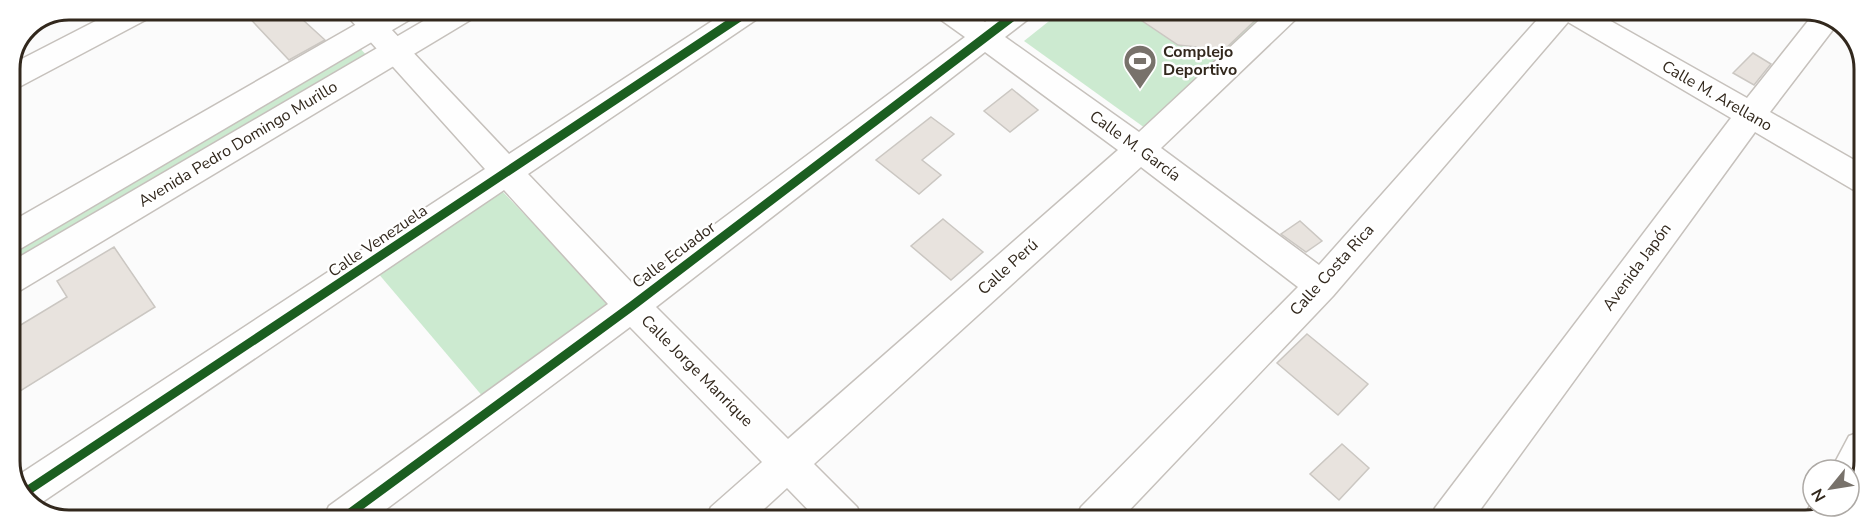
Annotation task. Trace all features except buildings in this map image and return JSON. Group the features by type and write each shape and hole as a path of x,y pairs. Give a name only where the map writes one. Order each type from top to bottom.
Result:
{"street":[{"path":"20,73 123,20"},
{"name":"Avenida Pedro Domingo Murillo","path":"20,233 388,20"},
{"name":"Avenida Pedro Domingo Murillo","path":"20,272 374,29 415,20"},
{"name":"Calle Venezuela","path":"29,490 735,20"},
{"name":"Calle M. García","path":"960,20 1140,149 1321,286"},
{"name":"Calle Ecuador","path":"354,510 632,306 1007,20"},
{"name":"Calle Perú","path":"735,510 1140,149 1277,20"},
{"name":"Calle Costa Rica","path":"1104,510 1321,286 1553,20"},
{"name":"Calle M. Arellano","path":"1587,20 1853,174"},
{"name":"Avenida Japón","path":"1456,510 1749,114 1822,23"},
{"name":"Calle Jorge Manrique","path":"374,29 632,306 834,510"}],"green space":[{"name":"Complejo Deportivo","path":"1050,20 1267,20 1145,128 1024,41"},
{"path":"358,46 369,58 20,264 20,243"},
{"path":"500,189 609,302 484,398 377,272"}],"cycle path":[{"path":"29,490 735,20"},
{"path":"354,510 632,306 1008,20"}],"place":[{"name":"Complejo Deportivo","path":"1140,90"}]}
